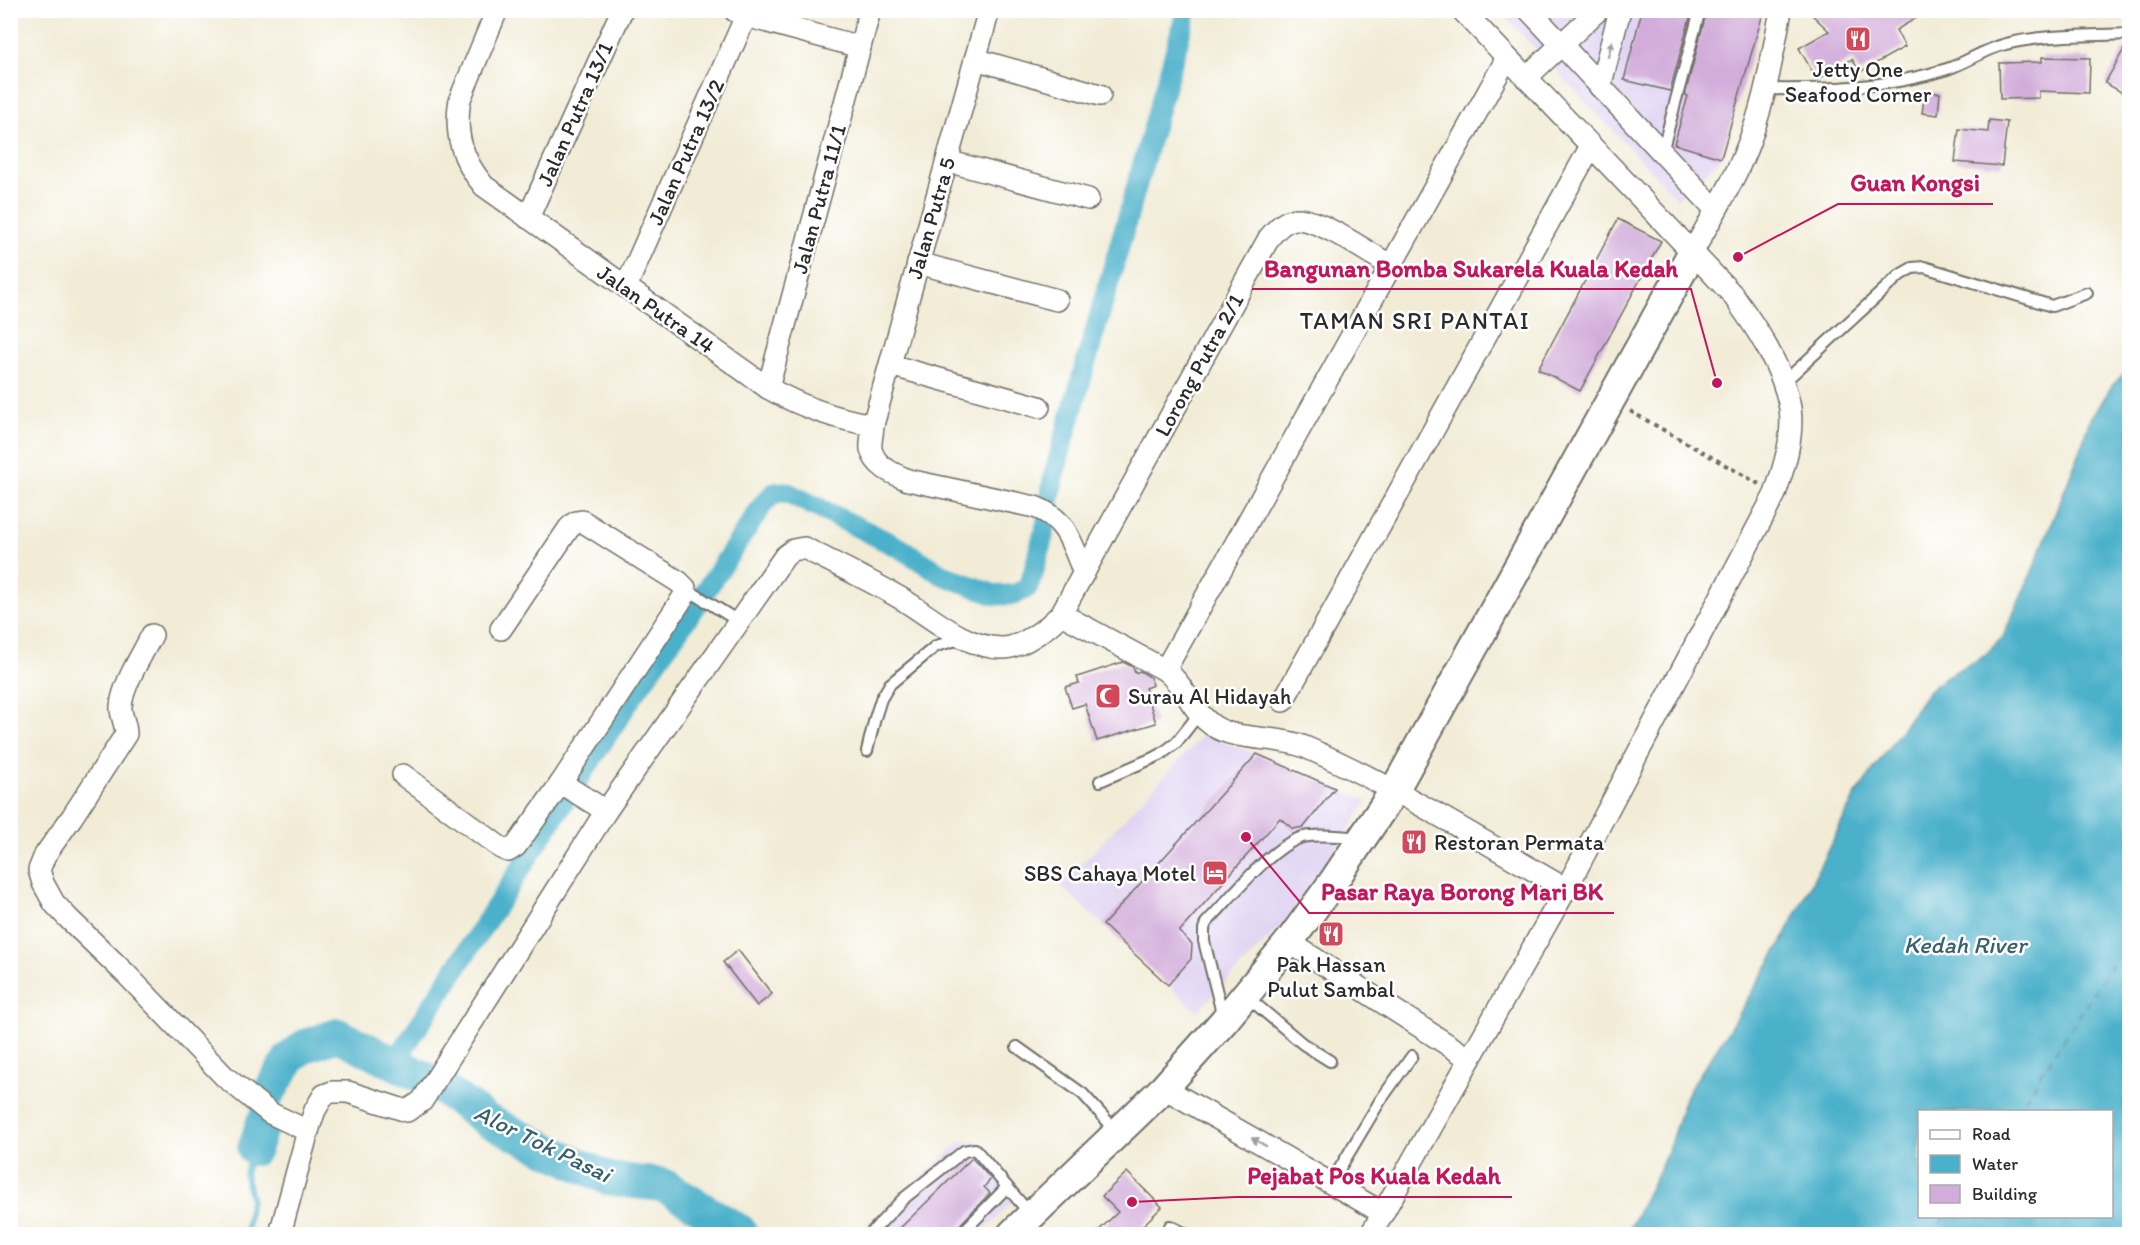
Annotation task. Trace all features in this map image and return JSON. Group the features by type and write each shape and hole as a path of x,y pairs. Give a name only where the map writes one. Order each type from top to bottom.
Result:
{"main road":[{"path":"1022,1225 1164,1088 1224,1021 1289,942 1365,837 1395,791 1692,253"}],"street":[{"name":"Jalan Putra 14","path":"497,10 460,99 458,123 463,154 472,171 484,186 768,388 800,406 849,421 873,425"},
{"name":"Jalan Putra 13/1","path":"528,218 622,10"},
{"name":"Jalan Putra 11/1","path":"768,388 870,10"},
{"name":"Jalan Putra 5","path":"989,10 873,425 871,449 878,462 888,471 908,480 1035,507 1048,512 1061,523 1068,533 1084,573"},
{"path":"1371,1234 1566,889 1775,494 1786,461 1790,435 1790,409 1773,360 1732,294 1462,10"},
{"path":"1529,10 1716,210"},
{"path":"1527,78 1598,10"},
{"path":"1600,87 1620,10"},
{"path":"1692,253 1751,138 1766,89 1781,10"},
{"path":"740,13 860,47"},
{"name":"Jalan Putra 13/2","path":"626,288 740,13"},
{"path":"1165,670 1507,58"},
{"path":"975,59 1100,95"},
{"path":"1282,700 1591,146"},
{"path":"947,161 1088,199"},
{"name":"Lorong Putra 2/1","path":"1061,614 1276,229 1287,221 1298,219 1320,225 1390,265"},
{"path":"918,263 1057,300"},
{"path":"890,365 1040,407"},
{"path":"403,775 501,848 508,850 516,846 569,787 684,596 692,592 582,521 576,522 569,528 501,629"},
{"path":"280,1234 318,1102 324,1095 332,1092 348,1092 407,1111 418,1106 606,811 738,621 785,556 793,550 804,548 897,596 964,638 1002,648 1014,646 1049,627 1061,614 1165,670 1174,677 1199,714 1225,732 1281,740 1305,747 1395,791 1566,889"},
{"path":"152,635 123,694 120,710 126,725 126,734 45,855 39,870 43,884 54,903 68,918 127,975 225,1077 270,1113 308,1131"},
{"path":"569,787 606,811"},
{"path":"1289,942 1470,1059"},
{"path":"1164,1088 1383,1213"}],"lane":[{"path":"1662,153 1700,10"},
{"path":"1766,89 1821,90 1897,80 1948,68 2006,44 2034,39 2130,34"},
{"path":"1782,383 1900,274 1912,268 1924,267 2052,306 2087,293"},
{"path":"692,592 738,621"},
{"path":"867,751 881,699 890,684 936,646 964,638"},
{"path":"1100,781 1160,754 1176,742 1199,714"},
{"path":"1224,1021 1204,941 1203,928 1206,923 1272,855 1290,843 1306,836 1365,837"},
{"path":"1245,996 1294,1038 1330,1061"},
{"path":"1017,1047 1083,1094 1118,1133"},
{"path":"1331,1183 1380,1101 1412,1056"},
{"path":"870,1234 903,1199 964,1151 975,1149 1007,1187 1022,1225"},
{"path":"961,1234 1007,1187"},
{"path":"1170,1226 1186,1234"}],"path":[{"path":"1610,399 1775,494"}],"shaded area":[{"path":"1500,11 1764,11 1721,158 1677,199"},
{"path":"1203,735 1257,754 1368,801 1284,922 1197,1012 1061,886"},
{"path":"962,1141 978,1143 1020,1193 982,1234 856,1234"}],"water":[{"name":"Kedah River","path":"2129,368 2129,1234 1627,1234 1668,1151 1686,1095 1781,944 1855,796 1926,694 1945,677 1983,657 2003,637 2034,567 2079,454 2089,422 2112,386"}],"building":[{"path":"1642,10 1692,10 1670,91 1624,80"},
{"path":"1707,10 1764,10 1721,158 1674,144 1688,96 1685,95"},
{"name":"Jetty One Seafood Corner","path":"1807,10 1930,10 1896,30 1905,47 1860,72 1852,59 1817,80 1799,48 1829,31"},
{"path":"2130,42 2130,97 2105,83"},
{"path":"2042,57 2090,58 2089,93 2039,91 2039,98 2000,99 1999,63 2042,62"},
{"path":"1925,92 1940,93 1938,115 1922,113"},
{"path":"1989,120 2007,122 2002,166 1955,162 1959,129 1988,132"},
{"path":"1618,219 1661,241 1580,391 1538,369"},
{"name":"Surau Al Hidayah","path":"1123,662 1133,667 1135,673 1140,671 1150,677 1153,685 1145,688 1156,723 1097,741 1085,704 1072,708 1065,687 1079,683 1077,677"},
{"path":"1257,754 1335,788 1304,827 1293,829 1280,818 1179,932 1192,944 1191,959 1168,985 1103,925"},
{"path":"738,950 772,994 757,1006 723,962"},
{"path":"972,1158 991,1179 984,1187 990,1193 954,1234 894,1234"},
{"path":"1127,1172 1162,1207 1134,1234 1095,1234 1118,1212 1102,1196"}],"waterway":[{"path":"1049,504 1054,474 1187,10"},
{"path":"395,1062 632,697 764,503 774,493 786,492 900,548 943,575 995,595 1014,595 1027,588 1047,521"},
{"name":"Alor Tok Pasai","path":"265,1099 290,1058 305,1046 338,1035 429,1080"},
{"name":"Alor Tok Pasai","path":"444,1090 488,1121 609,1179 663,1185 740,1231 740,1234"},
{"name":"Alor Tok Pasai","path":"254,1149 263,1122"},
{"name":"Alor Tok Pasai","path":"246,1234 251,1198 245,1173 254,1149"}],"ferry route":[{"path":"2018,1110 2130,937"},
{"path":"1930,1234 1945,1218"}],"place":[{"name":"Jetty One Seafood Corner","path":"1858,39"},
{"name":"Guan Kongsi","path":"1738,257"},
{"name":"Bangunan Bomba Sukarela Kuala Kedah","path":"1717,383"},
{"name":"Surau Al Hidayah","path":"1108,696"},
{"name":"Pasar Raya Borong Mari BK","path":"1246,837"},
{"name":"Restoran Permata","path":"1414,842"},
{"name":"SBS Cahaya Motel","path":"1215,873"},
{"name":"Pak Hassan Pulut Sambal","path":"1331,934"},
{"name":"Pejabat Pos Kuala Kedah","path":"1132,1202"}],"district":[{"name":"TAMAN SRI PANTAI","path":"1415,320"}]}
